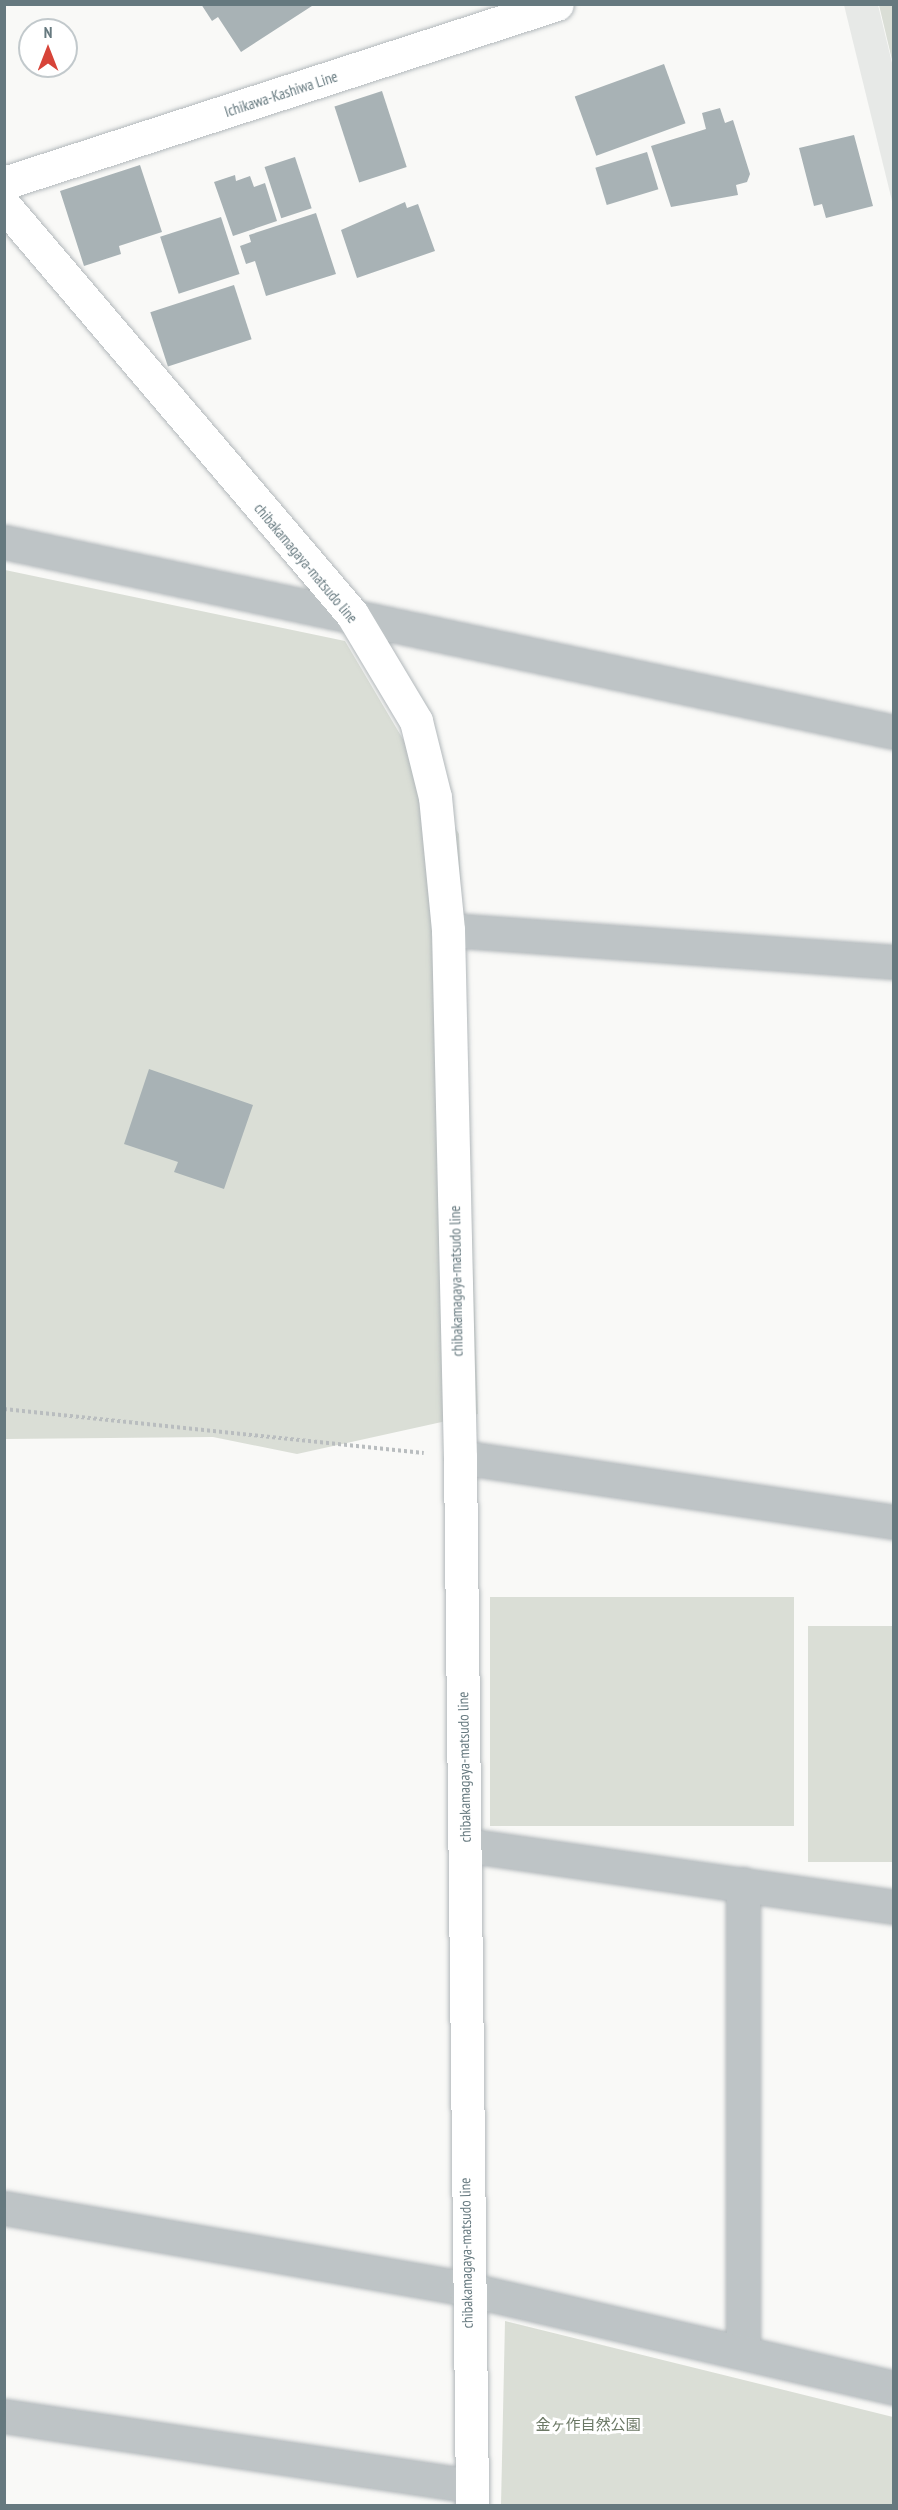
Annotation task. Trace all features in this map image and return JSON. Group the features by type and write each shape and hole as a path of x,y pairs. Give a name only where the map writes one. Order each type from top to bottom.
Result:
{"main road":[{"name":"Ichikawa-Kashiwa Line","path":"4,183 557,4"},
{"name":"chibakamagaya-matsudo line","path":"4,205 352,614 416,721 435,797 448,930 460,1457 465,1845 466,2289 472,2496"}],"street":[{"path":"4,542 352,614 894,732"},
{"path":"448,930 893,962"},
{"path":"894,948 894,981"},
{"path":"460,1457 894,1522"},
{"path":"465,1845 894,1907"},
{"path":"743,1884 743,2352"},
{"path":"4,2208 466,2289 894,2388"},
{"path":"4,2416 472,2496"}],"path":[{"path":"4,1409 460,1457"}],"shaded area":[{"path":"844,5 878,5 893,67 893,205"}],"green space":[{"path":"879,5 893,5 893,64"},
{"path":"5,570 345,641 459,834 478,1414 297,1454 213,1437 5,1439"},
{"path":"490,1597 794,1597 794,1826 490,1826"},
{"path":"808,1626 893,1626 893,1862 808,1862"},
{"name":"金ヶ作自然公園","path":"505,2321 893,2417 893,2505 501,2505"}],"building":[{"path":"201,4 315,4 241,52 218,17 212,21"},
{"path":"664,64 686,123 596,156 575,96"},
{"path":"382,91 407,167 359,183 334,106"},
{"path":"720,108 725,123 733,120 750,174 747,182 736,185 738,195 671,207 651,146 706,129 702,113"},
{"path":"854,135 873,206 826,218 822,204 814,206 799,148"},
{"path":"647,152 658,189 607,205 595,168"},
{"path":"295,157 312,208 281,218 265,167"},
{"path":"140,165 162,232 119,246 121,254 84,266 60,191"},
{"path":"235,175 236,181 250,176 254,187 265,183 277,221 233,236 214,182"},
{"path":"405,202 407,208 418,204 435,251 357,278 341,230"},
{"path":"316,213 336,274 266,296 255,261 246,264 240,246 251,242 249,235"},
{"path":"221,217 240,274 179,294 160,237"},
{"path":"234,285 252,339 168,366 150,312"},
{"path":"149,1069 253,1105 224,1189 174,1172 178,1162 124,1144"}]}
